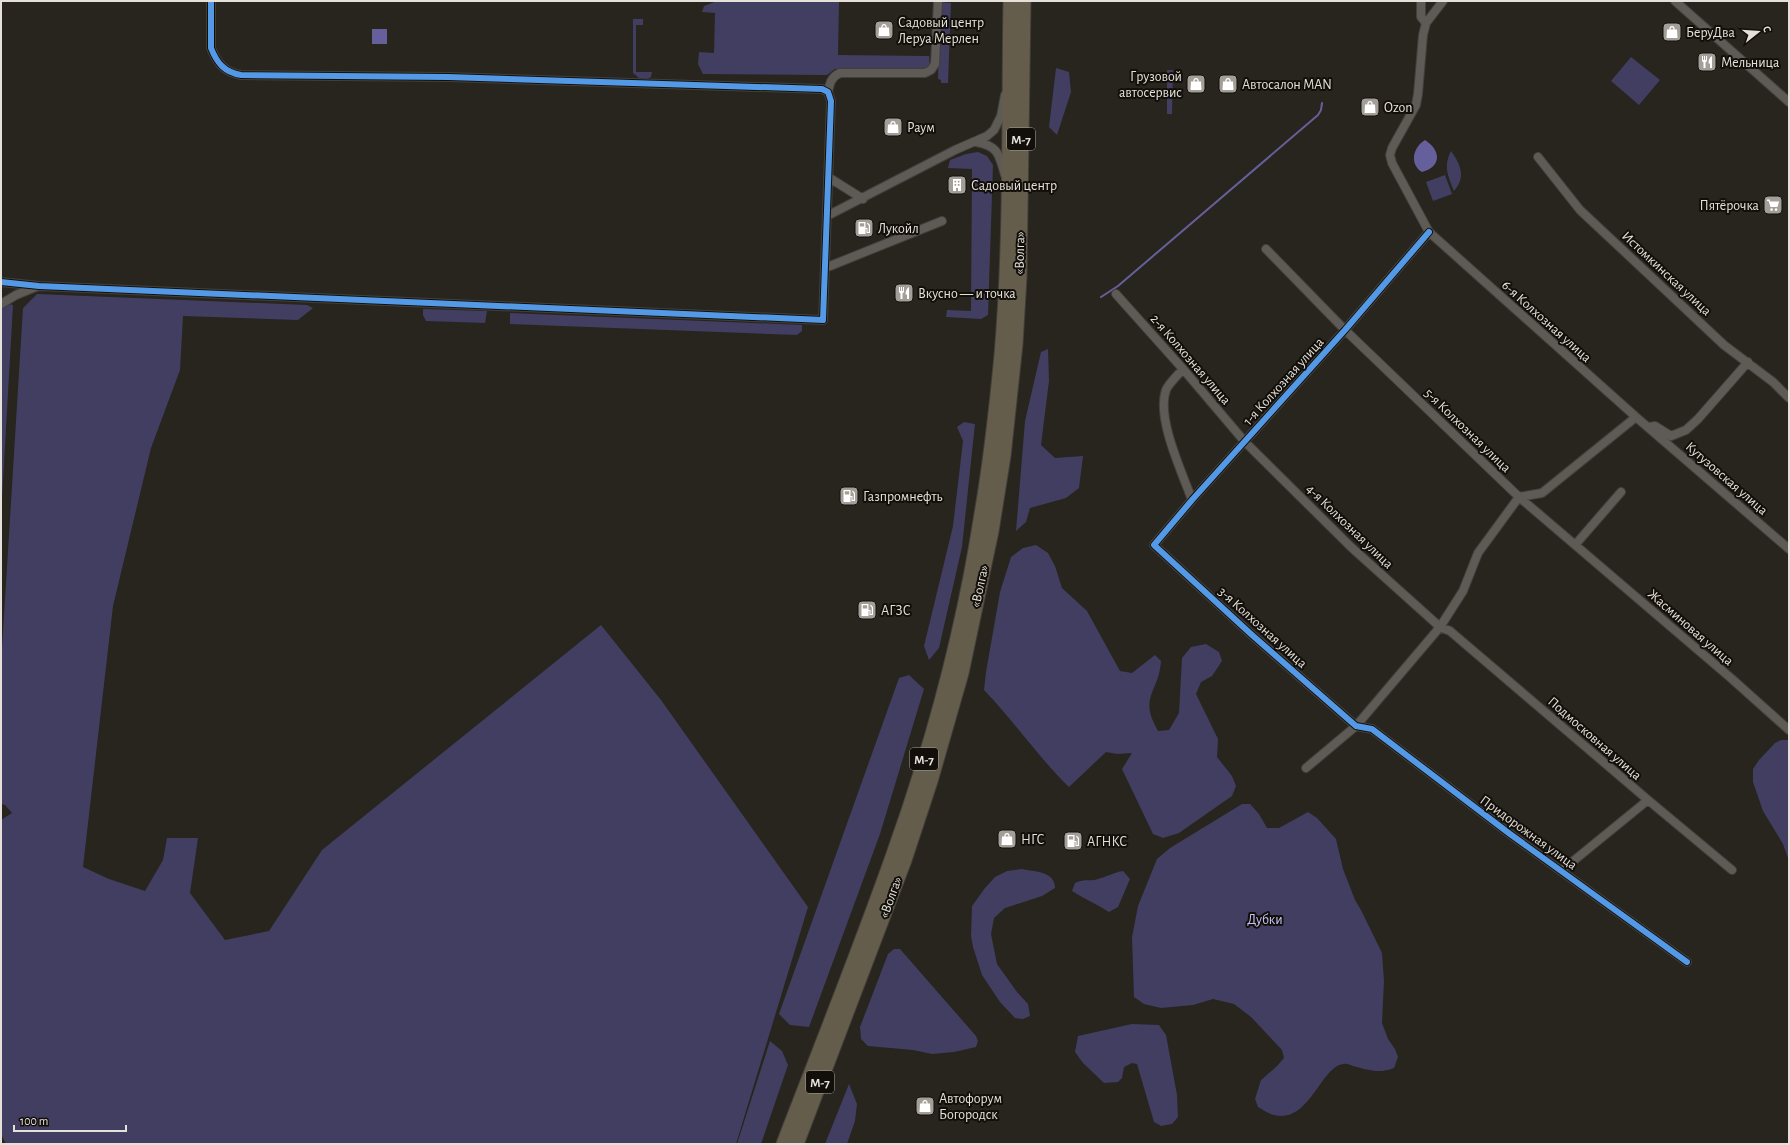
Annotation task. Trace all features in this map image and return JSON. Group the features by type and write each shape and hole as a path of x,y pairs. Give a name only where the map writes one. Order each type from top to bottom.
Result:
{"highway":[{"name":"«Волга»","path":"784,1144 894,855 930,741 953,658 982,516 1002,357 1004,327 1009,190 1011,1"},
{"name":"«Волга»","path":"796,1144 904,860 930,782 961,673 991,531 1002,456 1015,344 1019,277 1023,1"}],"street":[{"path":"211,1 211,48 213,54 216,60 225,69 241,75 448,77 798,87 822,89 828,92"},
{"path":"1,282 39,286 823,320 831,102 828,92 830,81 834,76 840,73 925,74 932,70 935,64 938,1"},
{"path":"1421,1 1421,17 1426,23"},
{"path":"1429,232 1392,163 1390,155 1392,148 1417,100 1423,35 1426,23 1443,1"},
{"path":"1676,1 1789,102"},
{"path":"827,216 863,199 955,150 976,142 994,130 1000,116 1010,69"},
{"path":"976,142 993,146 999,155 1009,190"},
{"name":"Истомкинская улица","path":"1538,157 1580,210 1724,345 1773,382 1789,398"},
{"path":"828,177 863,199"},
{"path":"825,268 942,221"},
{"name":"1-я Колхозная улица","path":"1154,545 1192,500 1345,330 1429,232"},
{"name":"6-я Колхозная улица","path":"1429,232 1649,428"},
{"name":"5-я Колхозная улица","path":"1266,249 1345,330 1519,497 1576,545"},
{"path":"1,304 16,295 39,286"},
{"name":"2-я Колхозная улица","path":"1116,294 1184,368 1245,442"},
{"path":"1649,428 1655,426 1671,436 1686,430 1698,419 1748,362"},
{"path":"1184,368 1166,389 1163,408 1164,422 1192,500"},
{"path":"1306,768 1356,726 1440,627 1463,591 1478,553 1519,497 1542,493 1636,417"},
{"name":"Кутузовская улица","path":"1649,428 1789,549"},
{"name":"4-я Колхозная улица","path":"1245,442 1351,547 1440,627"},
{"path":"1576,545 1621,492"},
{"name":"3-я Колхозная улица","path":"1154,545 1252,635 1356,726"},
{"name":"Жасминовая улица","path":"1576,545 1789,730"},
{"name":"Подмосковная улица","path":"1440,627 1450,631 1732,870"},
{"name":"Придорожная улица","path":"1356,726 1372,730 1440,782 1687,962"},
{"path":"1561,870 1599,841 1648,800"}],"green space":[{"path":"717,1 839,1 838,55 929,56 930,66 924,69 835,69 827,75 703,74 698,64 699,52 714,53 715,13 702,12 704,6"},
{"path":"940,2 951,3 948,83 941,83 941,80 938,79"},
{"path":"633,19 643,19 643,25 636,25 636,72 652,72 651,77 647,79 639,78 633,73"},
{"path":"1631,57 1660,80 1639,105 1611,81"},
{"path":"1056,68 1069,72 1071,92 1057,135 1049,127"},
{"path":"1167,70 1173,70 1172,114 1167,114"},
{"path":"1451,151 1460,166 1461,171 1460,181 1454,191 1447,171 1447,161"},
{"path":"978,152 987,156 993,165 988,315 981,319 946,317 947,310 971,311 972,169 948,168 950,160 966,154"},
{"path":"1445,175 1452,194 1433,201 1426,182"},
{"path":"37,294 307,305 313,308 298,320 183,316 180,370 151,448 113,606 83,867 109,879 145,891 163,860 167,838 198,838 190,893 225,940 269,931 322,850 601,625 661,700 808,907 736,1144 6,1144 1,1134 1,820 12,813 5,805 1,804 1,664 23,308"},
{"path":"1,302 13,305 1,516"},
{"path":"423,309 487,311 485,323 426,321 423,315"},
{"path":"510,313 802,325 802,331 797,335 510,324"},
{"path":"1048,349 1049,381 1041,445 1055,458 1083,456 1079,488 1066,498 1030,508 1026,522 1016,531 1025,421 1041,352"},
{"path":"964,422 975,424 962,547 939,648 929,660 924,646 953,526 963,441 957,427"},
{"path":"1036,545 1048,553 1055,566 1062,588 1087,611 1120,671 1132,673 1155,655 1161,661 1157,681 1151,695 1150,702 1152,719 1158,731 1169,730 1179,713 1182,658 1191,647 1206,644 1219,652 1222,661 1212,676 1201,682 1196,694 1218,739 1217,757 1232,776 1236,786 1232,796 1179,833 1163,838 1153,834 1122,769 1132,753 1117,754 1106,752 1069,787 1047,764 984,690 1000,592 1011,557 1023,548"},
{"path":"909,675 924,689 880,834 809,1027 790,1025 779,1014 899,678"},
{"path":"1781,740 1789,740 1789,861 1783,844 1763,811 1753,782 1753,769 1759,760 1775,743"},
{"name":"Дубки","path":"1242,804 1250,804 1259,814 1267,828 1279,828 1308,812 1317,818 1336,839 1343,869 1355,900 1382,953 1384,981 1382,1023 1388,1039 1395,1049 1398,1057 1394,1068 1383,1071 1369,1070 1346,1064 1336,1067 1328,1074 1306,1103 1297,1111 1286,1115 1274,1115 1266,1112 1258,1107 1255,1099 1261,1080 1284,1058 1282,1050 1251,1017 1234,1004 1213,999 1193,1005 1161,1008 1144,1004 1134,997 1132,937 1138,906 1157,859 1170,848"},
{"path":"1022,869 1048,875 1052,878 1055,888 1042,896 1005,908 994,918 991,934 997,964 1017,992 1028,1004 1030,1016 1023,1019 1015,1018 1000,1002 982,975 971,936 972,906 985,888 995,877 1007,871"},
{"path":"1123,871 1130,879 1118,907 1109,912 1072,891 1075,883 1085,880 1095,880"},
{"path":"894,949 900,949 976,1036 978,1041 976,1047 954,1052 932,1054 913,1050 868,1046 861,1039 860,1027 888,954"},
{"path":"1132,1024 1159,1025 1166,1035 1177,1095 1178,1117 1172,1124 1161,1126 1154,1122 1137,1064 1132,1063 1124,1067 1122,1078 1118,1082 1104,1083 1083,1063 1075,1052 1078,1036"},
{"path":"770,1041 782,1051 788,1065 761,1144 737,1144"},
{"path":"849,1084 857,1104 855,1121 847,1144 825,1144"}],"shaded area":[{"path":"372,29 387,29 387,44 372,44"},
{"path":"1425,140 1434,149 1437,158 1436,162 1429,170 1422,172 1415,165 1414,156 1415,151"}],"waterway":[{"path":"1101,297 1118,286 1318,115 1321,110 1322,103"}],"cycle path":[{"path":"1,282 39,286 823,320 831,101 828,92 822,89 448,77 241,75 230,72 222,66 211,48 211,1"},
{"path":"1429,232 1345,330 1192,500 1154,545 1252,635 1356,726 1372,729 1510,834 1687,962"}],"place":[{"name":"Садовый центр Леруа Мерлен","path":"884,30"},
{"name":"БеруДва","path":"1672,32"},
{"name":"Мельница","path":"1707,62"},
{"name":"Грузовой автосервис","path":"1196,84"},
{"name":"Автосалон MAN","path":"1228,84"},
{"name":"Ozon","path":"1370,107"},
{"name":"Раум","path":"893,127"},
{"name":"Садовый центр","path":"957,185"},
{"name":"Пятёрочка","path":"1773,205"},
{"name":"Лукойл","path":"864,228"},
{"name":"Вкусно — и точка","path":"904,293"},
{"name":"Газпромнефть","path":"849,496"},
{"name":"АГЗС","path":"867,610"},
{"name":"НГС","path":"1007,839"},
{"name":"АГНКС","path":"1073,841"},
{"name":"Автофорум Богородск","path":"925,1106"}]}
